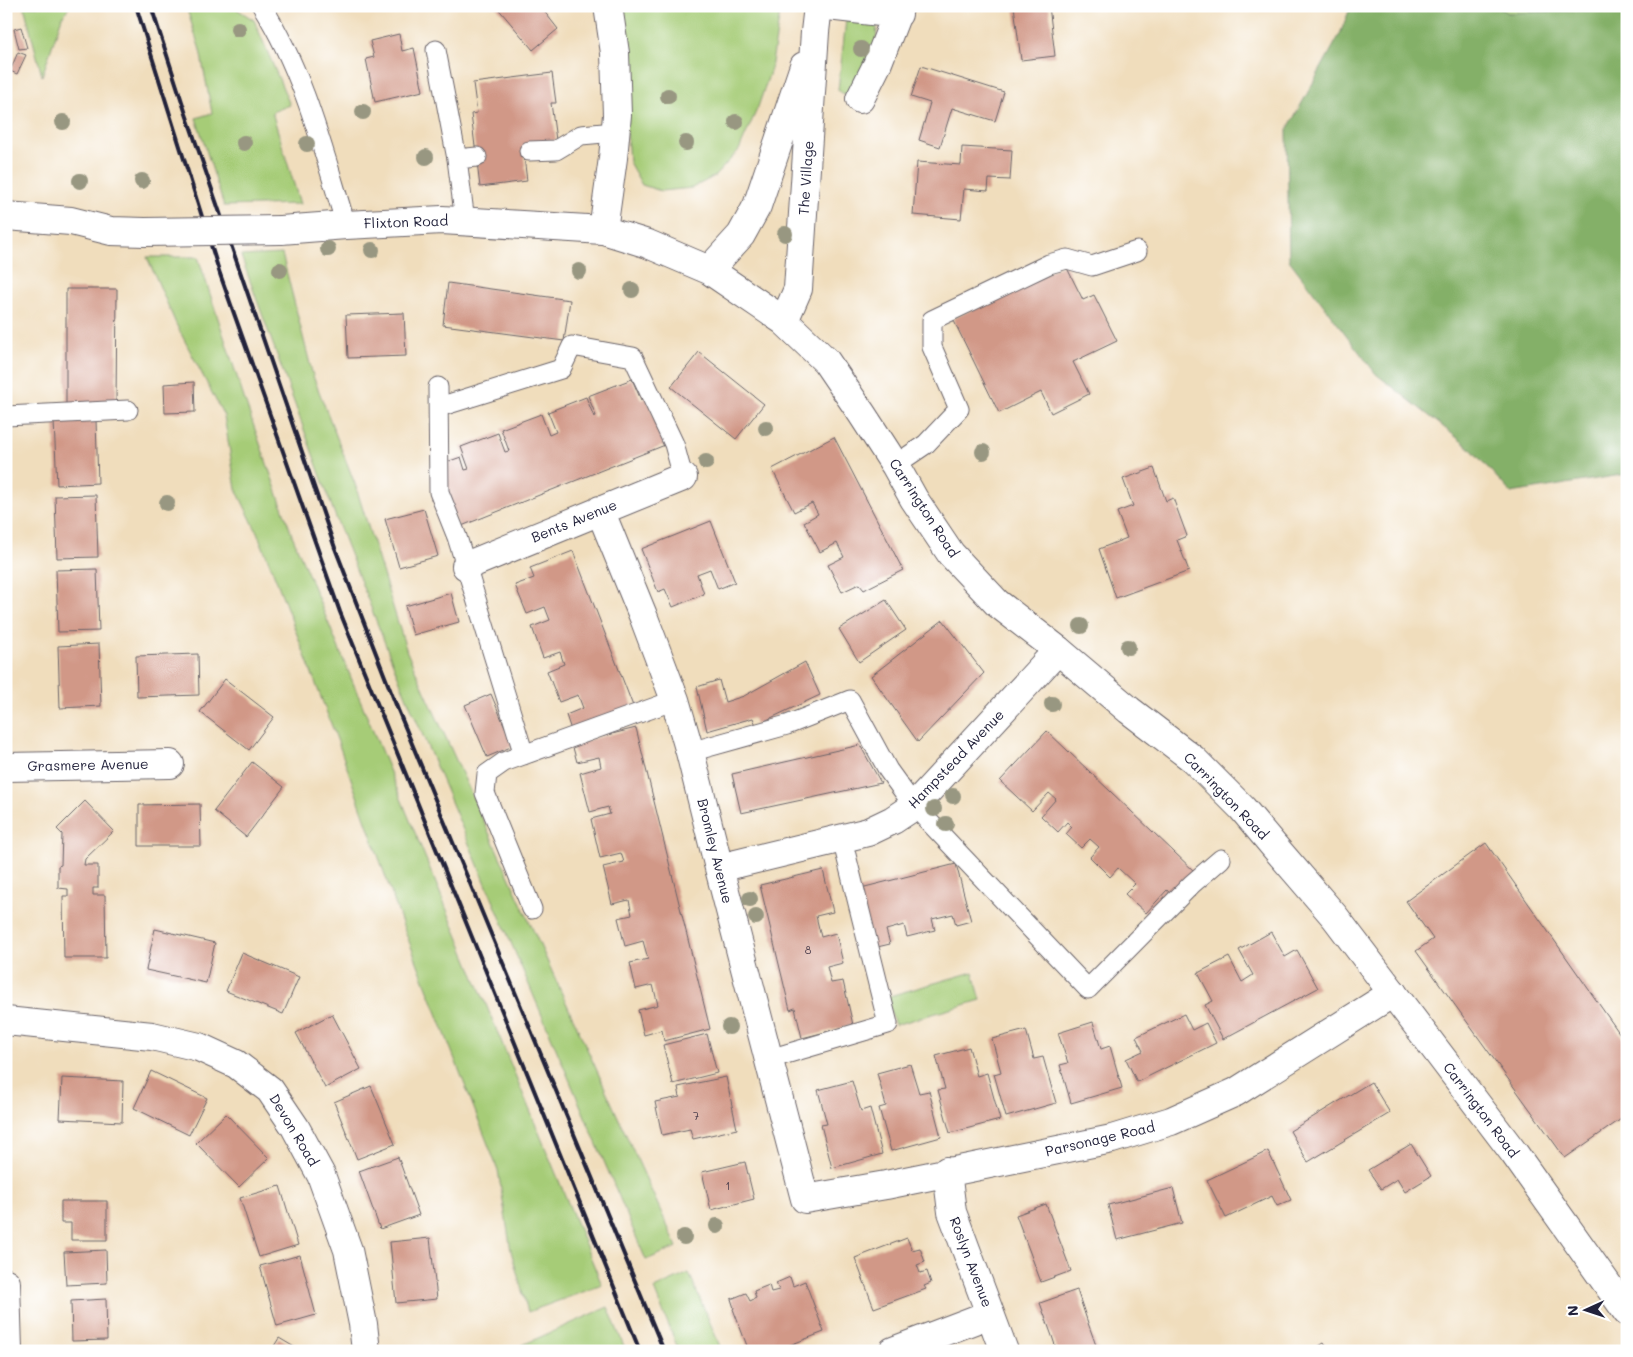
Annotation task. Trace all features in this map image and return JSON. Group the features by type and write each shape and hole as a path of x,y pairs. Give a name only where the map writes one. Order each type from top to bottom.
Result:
{"street":[{"path":"603,230 617,114 615,53 608,6"},
{"path":"828,6 899,10 877,65 860,99"},
{"name":"The Village","path":"709,270 741,235 757,206 816,19"},
{"name":"The Village","path":"784,321 798,289 816,19"},
{"name":"Flixton Road","path":"6,216 71,221 111,230 145,232 281,230 442,220 603,230 648,244 709,270 784,321"},
{"name":"Carrington Road","path":"784,321 826,362 862,414 951,554 997,603 1058,650 1129,710 1193,759 1242,808 1335,917 1514,1153 1627,1312"},
{"name":"Bents Avenue","path":"466,566 683,477"},
{"name":"Bromley Avenue","path":"600,510 675,700 805,1199"},
{"name":"Hampstead Avenue","path":"718,868 868,832 893,820 914,806 1058,650"},
{"name":"Grasmere Avenue","path":"6,767 170,764"},
{"name":"Parsonage Road","path":"805,1199 886,1185 947,1171 1112,1139 1172,1121 1236,1092 1393,993"},
{"name":"Devon Road","path":"6,1021 152,1036 199,1047 236,1064 270,1090 295,1128 321,1175 348,1250 363,1324 366,1351"},
{"name":"Roslyn Avenue","path":"947,1171 952,1212 1004,1351"},
{"path":"6,1282 8,1351"},
{"path":"892,1351 990,1314"}],"lane":[{"path":"262,6 279,33 311,109 346,225"},
{"path":"436,50 457,159 465,221"},
{"path":"529,152 556,150 581,135 615,132"},
{"path":"457,159 477,157"},
{"path":"895,465 926,444 959,409 932,347 932,320 1049,264 1067,259 1092,266 1137,251"},
{"path":"439,407 561,369 572,346 633,357 674,444 683,477"},
{"path":"438,387 439,492 457,537 524,754"},
{"path":"6,416 128,410"},
{"path":"532,909 484,793 487,774 504,762 524,754 675,700"},
{"path":"690,752 787,725 850,700 888,770 914,806 1088,989 1192,884 1221,859"},
{"path":"769,1059 888,1024 842,839"}],"green space":[{"path":"24,6 70,6 62,17 42,76"},
{"path":"186,6 232,6 254,20 290,105 272,112 300,204 224,206 196,118 212,113 200,50"},
{"path":"622,6 781,6 771,69 758,107 739,150 715,176 692,188 661,191 642,185 629,162 626,119 626,51"},
{"path":"1351,6 1496,6 1508,13 1627,9 1627,474 1511,493 1470,448 1376,374 1289,260 1287,130 1340,34"},
{"path":"1496,6 1627,6 1627,12 1508,13"},
{"path":"846,20 877,24 876,47 853,94 843,94 838,90"},
{"path":"282,254 313,376 355,484 407,652 677,1247 646,1260 401,684 339,526 241,256"},
{"path":"147,257 198,257 244,398 292,535 602,1285 528,1312 511,1251 498,1170 403,926 338,742 277,582 257,532 236,489 224,416 176,324"},
{"path":"973,972 981,1000 895,1025 886,997"},
{"path":"689,1273 722,1351 679,1351 654,1289"},
{"path":"608,1307 626,1351 513,1351 520,1346"}],"building":[{"path":"496,6 540,6 558,29 533,50"},
{"path":"1014,6 1049,6 1055,56 1021,60"},
{"path":"21,27 27,48 19,49 14,29"},
{"path":"399,34 402,51 414,48 423,91 375,102 366,59 374,57 370,41"},
{"path":"18,52 26,55 17,74 10,71"},
{"path":"921,66 1004,92 995,121 952,108 940,147 919,140 930,103 911,97"},
{"path":"552,73 556,103 551,103 556,140 536,143 524,157 527,181 480,187 471,114 477,113 473,83"},
{"path":"962,147 1012,150 1010,180 989,179 988,191 964,189 961,219 913,215 917,162 961,165"},
{"path":"1065,264 1083,300 1094,295 1117,341 1073,362 1089,394 1051,413 1041,392 999,413 953,319"},
{"path":"448,283 570,300 564,341 443,325"},
{"path":"66,289 117,289 116,404 66,404"},
{"path":"404,313 406,356 348,358 346,315"},
{"path":"699,352 764,404 736,439 671,387"},
{"path":"632,379 641,400 647,398 665,445 459,527 445,491 444,463 461,457 465,470 469,469 461,447 498,433 505,452 509,451 501,429 541,414 549,435 556,432 548,412 586,397 594,417 596,416 588,396"},
{"path":"194,382 195,412 165,413 164,384"},
{"path":"96,421 98,483 57,485 54,422"},
{"path":"834,437 903,570 864,590 859,584 842,592 828,565 844,557 837,543 820,552 804,522 818,514 812,503 794,512 772,469"},
{"path":"1154,468 1166,501 1173,498 1187,536 1177,540 1189,571 1116,598 1099,549 1127,538 1117,512 1133,506 1123,479"},
{"path":"96,495 98,557 57,558 55,496"},
{"path":"424,509 438,556 399,567 385,519"},
{"path":"711,521 735,582 718,589 710,569 697,574 704,594 673,607 665,589 658,592 641,549"},
{"path":"573,551 633,706 571,730 566,715 583,708 578,695 559,702 547,671 564,664 560,652 543,658 532,627 550,620 545,607 527,614 515,585 534,578 530,568"},
{"path":"97,569 99,631 58,632 56,570"},
{"path":"451,593 459,622 413,635 405,606"},
{"path":"886,600 906,630 859,662 839,629"},
{"path":"943,620 984,673 918,742 871,676"},
{"path":"99,644 101,706 60,708 58,646"},
{"path":"198,654 199,695 137,697 136,656"},
{"path":"805,662 820,695 756,725 753,718 707,731 697,687 719,680 725,702 744,696"},
{"path":"225,679 274,717 249,750 200,712"},
{"path":"491,694 513,746 487,757 465,705"},
{"path":"636,728 710,1029 664,1041 662,1030 644,1035 638,1010 658,1005 653,985 636,989 630,963 648,959 643,941 625,946 618,918 632,915 629,900 612,904 603,867 624,862 621,853 600,858 591,819 610,814 608,807 590,812 580,773 601,767 599,757 577,762 572,744"},
{"path":"1047,731 1195,872 1172,896 1167,890 1146,913 1125,894 1135,884 1118,868 1110,877 1090,857 1099,847 1090,839 1081,848 1066,834 1072,827 1067,822 1058,832 1041,816 1056,799 1049,793 1032,811 1000,781"},
{"path":"860,745 881,783 741,813 732,774"},
{"path":"252,762 284,787 246,837 214,811"},
{"path":"85,801 114,831 85,859 84,865 98,865 98,888 93,888 93,895 105,895 106,958 64,958 63,896 68,896 68,889 58,888 58,866 61,865 62,834 57,829"},
{"path":"200,804 201,846 139,846 139,805"},
{"path":"1486,843 1627,1044 1627,1115 1565,1158 1416,951 1433,939 1406,901"},
{"path":"956,864 971,921 956,925 953,914 932,919 935,930 907,937 904,925 886,930 890,944 873,948 857,889"},
{"path":"823,870 833,912 816,916 821,937 836,933 843,963 827,967 831,983 843,981 853,1025 802,1038 795,1008 790,1010 760,885"},
{"path":"155,929 215,943 206,983 146,970"},
{"path":"1271,932 1285,957 1297,950 1318,988 1223,1039 1205,1005 1213,1001 1198,973 1229,957 1242,982 1253,975 1239,950"},
{"path":"242,953 299,977 283,1014 226,991"},
{"path":"332,1014 361,1069 325,1088 296,1033"},
{"path":"1184,1014 1192,1030 1206,1023 1216,1043 1137,1082 1126,1059 1143,1051 1136,1037"},
{"path":"1093,1022 1101,1049 1110,1046 1122,1088 1071,1103 1060,1065 1068,1063 1058,1033"},
{"path":"1026,1030 1034,1059 1043,1057 1056,1103 1006,1117 994,1074 1001,1072 992,1039"},
{"path":"707,1034 717,1073 673,1084 663,1045"},
{"path":"969,1047 977,1076 987,1073 1000,1120 950,1133 938,1090 945,1089 936,1056"},
{"path":"910,1064 919,1093 929,1091 941,1137 891,1151 879,1108 886,1106 877,1073"},
{"path":"151,1071 207,1098 189,1135 134,1108"},
{"path":"726,1077 737,1129 693,1139 690,1129 662,1135 655,1102 680,1097 678,1087"},
{"path":"62,1078 123,1081 122,1122 60,1119"},
{"path":"852,1081 861,1111 870,1108 882,1154 832,1168 821,1125 827,1124 818,1090"},
{"path":"1371,1082 1390,1113 1308,1162 1290,1131"},
{"path":"371,1086 395,1144 357,1159 334,1102"},
{"path":"226,1114 269,1158 239,1187 196,1143"},
{"path":"1411,1144 1431,1176 1405,1192 1397,1179 1381,1189 1368,1170"},
{"path":"1268,1151 1291,1200 1277,1206 1272,1196 1226,1218 1207,1180"},
{"path":"398,1157 419,1215 380,1229 359,1171"},
{"path":"745,1162 754,1199 711,1210 702,1172"},
{"path":"280,1186 298,1245 259,1257 240,1198"},
{"path":"1173,1188 1182,1223 1117,1240 1108,1205"},
{"path":"61,1201 107,1201 107,1240 71,1240 71,1223 61,1223"},
{"path":"1046,1204 1071,1271 1041,1282 1016,1215"},
{"path":"430,1238 437,1299 396,1303 390,1242"},
{"path":"907,1238 912,1250 920,1248 925,1262 917,1265 920,1273 927,1271 931,1283 924,1286 926,1289 874,1308 855,1258"},
{"path":"106,1250 107,1283 66,1285 64,1252"},
{"path":"300,1255 316,1315 277,1326 260,1266"},
{"path":"790,1277 793,1286 805,1281 824,1332 774,1351 749,1351 731,1299 746,1293 750,1301 756,1298 754,1291 769,1285 771,1292 779,1290 776,1283"},
{"path":"1077,1290 1098,1351 1057,1351 1040,1303"},
{"path":"106,1299 107,1340 72,1341 71,1301"},
{"path":"279,1338 301,1351 271,1351"},
{"path":"1324,1343 1329,1351 1311,1351"}],"railway":[{"path":"136,6 220,274 340,612 640,1351"},
{"path":"151,6 185,111 335,548 398,710 664,1351"}]}
